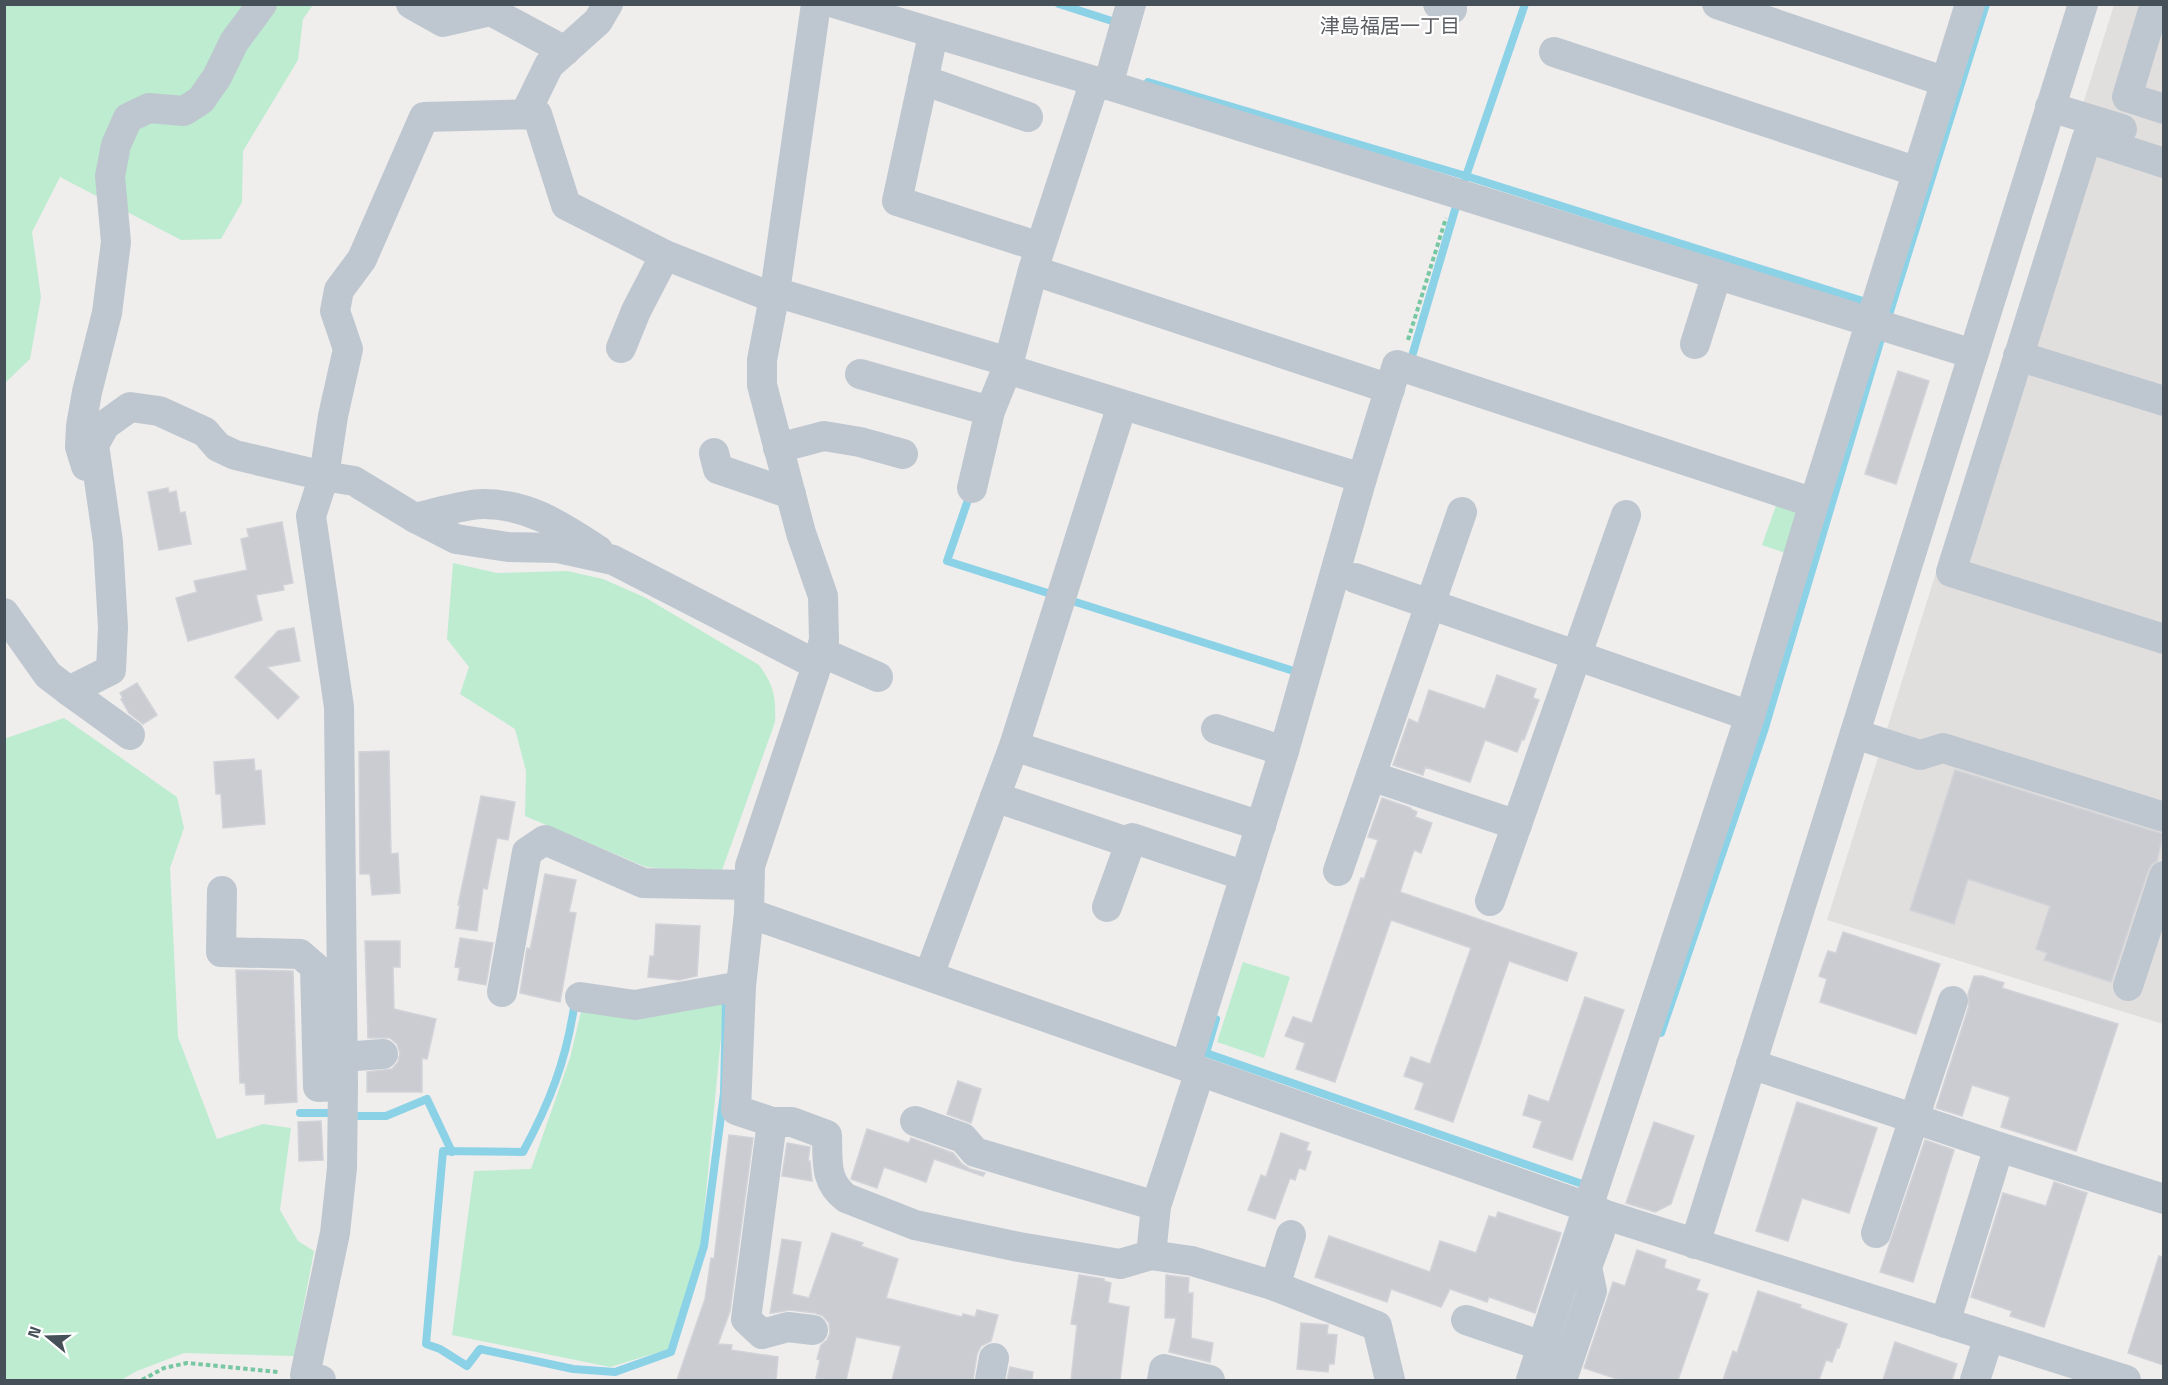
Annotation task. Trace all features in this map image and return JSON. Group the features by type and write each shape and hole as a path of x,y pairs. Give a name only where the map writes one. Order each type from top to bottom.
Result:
{"street":[{"path":"104,518 80,447 87,392 107,314 116,242 110,176 116,145 128,118 148,108 184,111 201,100 217,77 234,42 262,4"},
{"path":"411,4 443,22 493,8 565,51"},
{"path":"525,114 549,65 597,21 609,4"},
{"path":"816,4 774,295 762,360 762,385 791,494 823,596 824,640 750,866 741,986 736,1110 772,1122 792,1122 826,1136 830,1180 838,1191 846,1198 915,1225 1018,1247 1120,1264 1151,1255 1192,1261 1275,1286 1377,1326 1390,1380"},
{"path":"837,4 933,34 1107,77 1455,192 1972,354"},
{"path":"972,488 990,411 1011,369 1042,260 1131,4"},
{"path":"1717,4 1946,82"},
{"path":"1695,1244 2083,4"},
{"path":"2155,4 2127,98 2163,109"},
{"path":"1531,1380 1595,1199 1750,716 1814,503 1882,326 1918,172 1946,82 1966,6"},
{"path":"933,34 897,201 1042,260 1814,503"},
{"path":"1554,52 1918,172"},
{"path":"923,80 1028,117"},
{"path":"2050,107 2163,142"},
{"path":"313,1378 335,1233 342,1168 343,1086 339,707 311,516 324,476 333,416 348,349 335,311 339,290 363,259 424,117 537,114 566,205 665,255 774,295 1362,478"},
{"path":"2163,163 2087,138 1951,572 2163,639"},
{"path":"621,348 636,311 665,255"},
{"path":"1695,344 1717,274"},
{"path":"2018,356 2163,401"},
{"path":"1151,1255 1156,1206 1245,876 1284,751 1362,478 1401,373"},
{"path":"860,374 990,411"},
{"path":"929,975 1014,746 1122,405"},
{"path":"69,691 111,670 113,627 108,542 94,445 105,425 130,407 159,411 205,432 218,447 235,455 354,481 415,518 456,539 508,548 558,548 613,560"},
{"path":"778,448 824,436 860,442 903,454"},
{"path":"714,453 718,469 791,494"},
{"path":"415,518 481,504 515,507 554,521 613,560 819,658 878,677"},
{"path":"1338,871 1462,512"},
{"path":"1490,901 1626,515"},
{"path":"1355,578 1750,716"},
{"path":"4,613 48,675 130,735"},
{"path":"1216,729 1284,751"},
{"path":"1855,734 1920,755 1943,748 2163,817"},
{"path":"1014,746 1261,826"},
{"path":"1371,776 1517,825"},
{"path":"995,797 1130,843"},
{"path":"1107,907 1132,838 1245,876"},
{"path":"502,992 527,852 545,840 643,884 749,899 929,975 1193,1068 1595,1199 1695,1244 2126,1380"},
{"path":"2128,986 2163,876"},
{"path":"222,891 221,952 300,954 315,968 318,1087 343,1086"},
{"path":"580,997 635,1005 741,986"},
{"path":"1876,1233 1953,1001"},
{"path":"342,1057 383,1054"},
{"path":"1751,1064 2163,1199"},
{"path":"915,1121 963,1138 975,1152 1156,1206"},
{"path":"772,1122 746,1319 762,1334 788,1327 813,1330"},
{"path":"1945,1323 2000,1147"},
{"path":"1466,1320 1542,1345 1567,1368 1592,1290 1587,1267 1595,1199"},
{"path":"1275,1286 1291,1235"},
{"path":"1975,1380 1989,1337"},
{"path":"1162,1380 1164,1370 1210,1380"}],"path":[{"path":"1401,373 1406,347 1455,192"},
{"path":"142,1380 164,1368 188,1363 313,1378"}],"shaded area":[{"path":"2114,5 2163,5 2163,1024 1827,920"}],"green space":[{"path":"5,5 313,5 303,19 298,60 243,151 242,202 221,239 181,240 60,177 32,232 41,297 30,359 5,383"},
{"path":"1779,497 1798,503 1791,555 1762,545"},
{"path":"453,563 497,573 567,571 603,579 646,598 759,665 773,692 775,722 721,873 646,867 525,816 526,771 515,729 460,694 469,667 447,639"},
{"path":"64,718 177,797 184,828 170,868 178,1037 217,1139 263,1124 291,1128 280,1210 298,1241 314,1251 294,1356 184,1353 137,1371 121,1380 5,1380 4,739"},
{"path":"1243,962 1290,977 1264,1058 1217,1042"},
{"path":"718,1003 724,1006 701,1245 669,1349 610,1367 452,1335 474,1171 531,1169 570,1058 581,1012"}],"building":[{"path":"1898,371 1929,381 1896,484 1865,474"},
{"path":"168,488 169,493 176,491 180,513 185,512 191,544 159,550 148,492"},
{"path":"282,522 293,583 283,585 284,590 256,595 262,620 188,641 176,598 197,592 194,581 247,570 241,539 249,537 247,529"},
{"path":"294,628 300,661 267,667 299,697 278,719 235,677 278,631"},
{"path":"1497,675 1536,689 1533,698 1539,700 1517,752 1485,740 1470,782 1425,767 1423,775 1393,765 1409,719 1418,723 1429,690 1485,709"},
{"path":"137,683 157,715 143,724 129,713 120,693"},
{"path":"389,751 391,854 398,853 400,893 372,895 370,874 360,874 359,752"},
{"path":"254,759 255,771 261,770 265,824 223,828 221,794 216,794 214,762"},
{"path":"1955,770 2163,834 2157,861 2148,871 2111,982 2044,960 2047,953 2036,949 2050,906 1968,879 1954,924 1910,910"},
{"path":"481,796 515,802 508,840 497,838 487,889 483,888 477,931 456,928 460,905 458,905"},
{"path":"1382,798 1411,808 1417,812 1415,817 1432,823 1421,853 1414,850 1400,892 1577,953 1567,981 1509,961 1453,1122 1415,1109 1424,1083 1404,1076 1411,1057 1430,1064 1471,948 1391,920 1335,1082 1296,1069 1305,1043 1285,1036 1293,1017 1312,1023 1361,878 1364,879 1378,840 1368,837"},
{"path":"545,874 576,880 569,912 576,913 560,1002 520,993 527,948 530,949 531,945"},
{"path":"656,924 700,926 697,976 679,980 648,977 650,956 654,956"},
{"path":"1843,932 1940,964 1916,1034 1820,1002 1827,979 1819,976 1828,951 1836,953"},
{"path":"460,938 493,943 486,985 458,980 460,968 455,967"},
{"path":"365,941 400,941 400,967 393,967 394,1009 436,1019 427,1059 422,1058 422,1092 367,1092 367,1072 392,1069 398,1062 400,1053 397,1044 390,1038 368,1038"},
{"path":"236,970 293,971 297,1102 265,1104 265,1094 246,1095 245,1083 240,1083"},
{"path":"1974,976 1982,976 2004,983 2002,988 2118,1024 2076,1151 2001,1127 2010,1097 1972,1085 1962,1116 1936,1108 1969,1006 1968,994"},
{"path":"1585,997 1624,1010 1572,1160 1533,1147 1542,1121 1523,1115 1529,1095 1549,1102"},
{"path":"958,1081 981,1089 971,1123 947,1114"},
{"path":"1797,1102 1877,1128 1849,1213 1802,1198 1788,1241 1756,1231"},
{"path":"321,1121 323,1160 299,1161 298,1122"},
{"path":"1654,1122 1694,1136 1671,1204 1655,1212 1626,1203"},
{"path":"867,1129 909,1143 911,1138 953,1153 962,1164 970,1169 985,1173 983,1176 934,1159 926,1182 884,1167 877,1188 851,1179"},
{"path":"1281,1133 1309,1143 1306,1150 1311,1152 1305,1170 1299,1168 1295,1180 1290,1178 1275,1219 1248,1210 1261,1175 1266,1177"},
{"path":"729,1135 753,1138 730,1311 718,1344 732,1345 731,1350 778,1357 776,1380 677,1380 705,1299 711,1258 714,1259"},
{"path":"1925,1140 1954,1150 1913,1282 1880,1272"},
{"path":"787,1143 810,1147 808,1161 810,1161 812,1181 782,1176"},
{"path":"2054,1182 2087,1193 2044,1327 2010,1316 2012,1311 1971,1297 2003,1193 2046,1206"},
{"path":"1498,1212 1561,1233 1535,1313 1489,1297 1487,1302 1450,1289 1441,1307 1391,1289 1387,1302 1315,1277 1329,1236 1430,1272 1440,1241 1476,1253 1489,1216 1496,1218"},
{"path":"832,1233 863,1243 861,1246 898,1259 886,1298 962,1317 963,1314 975,1317 977,1310 998,1315 991,1341 981,1346 977,1354 973,1380 892,1380 901,1346 856,1337 846,1380 816,1378 820,1360 817,1359 821,1345 830,1333 829,1323 823,1316 815,1313 790,1310 770,1313 782,1239 801,1242 792,1294 809,1298"},
{"path":"1637,1250 1666,1260 1664,1268 1700,1280 1696,1290 1708,1294 1678,1380 1620,1380 1584,1368 1613,1282 1625,1286"},
{"path":"2159,1256 2163,1257 2163,1365 2128,1353"},
{"path":"1079,1275 1104,1279 1111,1283 1108,1303 1129,1307 1120,1380 1071,1380 1077,1325 1071,1324"},
{"path":"1166,1275 1189,1278 1188,1293 1193,1293 1191,1338 1213,1343 1210,1362 1169,1352 1176,1318 1165,1318"},
{"path":"1758,1291 1801,1305 1800,1308 1847,1324 1832,1362 1826,1360 1819,1380 1723,1380 1733,1351 1737,1353"},
{"path":"1301,1323 1328,1325 1327,1334 1337,1335 1334,1364 1329,1364 1328,1372 1297,1369"},
{"path":"1895,1342 1957,1364 1952,1380 1883,1380"},
{"path":"1010,1367 1033,1372 1032,1380 1007,1380"}],"waterway":[{"path":"1059,4 1112,21"},
{"path":"1465,179 1525,4"},
{"path":"1887,321 1986,4"},
{"path":"1148,82 1466,176 1866,302"},
{"path":"1410,363 1457,203"},
{"path":"1661,1033 1764,731 1883,332"},
{"path":"970,494 947,561 1054,595"},
{"path":"1066,599 1300,673"},
{"path":"717,999 726,1003 724,1093 704,1246 671,1352 615,1372 573,1369 480,1349 467,1366 440,1349 426,1344 443,1151 523,1152 541,1117 555,1082 571,1027 574,1007 638,1014 717,999"},
{"path":"1216,1019 1206,1053 1588,1186"},
{"path":"358,1116 386,1116 427,1099 452,1152"},
{"path":"300,1113 330,1113"}],"district":[{"name":"津島福居一丁目","path":"1390,25"}]}
